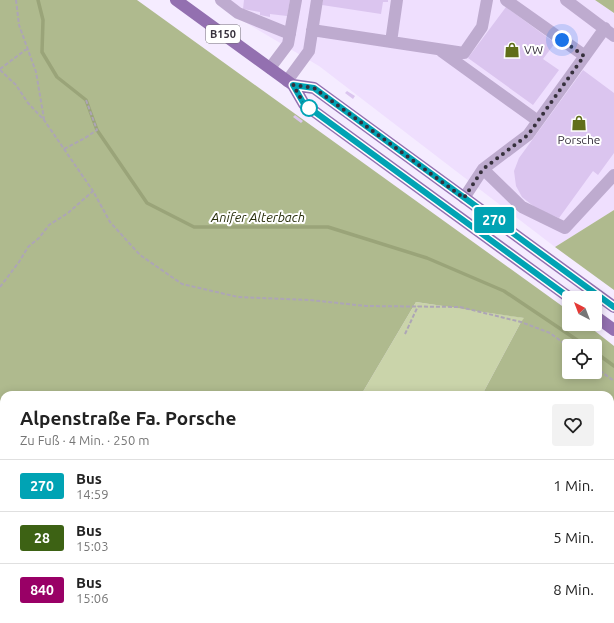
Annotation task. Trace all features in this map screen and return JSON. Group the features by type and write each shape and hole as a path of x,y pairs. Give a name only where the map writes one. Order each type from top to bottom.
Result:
{"main road":[{"name":"B150","path":"176,0 290,83 304,104 562,292"},
{"name":"B150","path":"290,83 314,88 614,307"},
{"path":"602,321 614,330"}],"lane":[{"path":"221,0 238,13 290,34"},
{"path":"270,68 288,44 296,0"},
{"path":"290,83 309,51 317,0"},
{"path":"391,42 397,0"},
{"path":"312,30 464,53 482,27 487,0"},
{"path":"506,0 584,56"},
{"path":"566,0 614,36"},
{"path":"464,198 483,169 528,135 605,28"},
{"path":"439,49 538,121"},
{"path":"483,169 522,207 565,228 614,175"}],"path":[{"path":"16,0 20,25 36,72 44,120"},
{"path":"28,48 0,70 16,85 28,103 44,120 92,191 110,222 140,255 182,284 238,297 310,300 366,306 460,307 521,322 550,333 562,342"},
{"path":"64,149 97,130 86,100"},
{"path":"0,287 19,262 28,247 39,238 49,225 68,214 92,191"},
{"path":"405,334 418,306"},
{"path":"602,372 614,381"}],"shaded area":[{"path":"214,0 595,0 614,13 614,210 555,247 319,66 233,15"}],"green space":[{"path":"0,0 137,0 562,306 562,331 595,331 614,346 614,391 484,391 524,318 416,302 363,391 0,391"},
{"path":"595,0 614,0 614,13"},
{"path":"614,210 614,290 555,247"},
{"path":"416,302 525,318 521,322 484,391 363,391"}],"building":[{"path":"244,0 290,0 287,16 270,14 270,17 260,15 260,12 243,9"},
{"path":"323,0 388,0 388,2 383,2 381,14 322,5"},
{"name":"VW","path":"506,7 555,43 543,59 559,70 533,105 468,58"},
{"name":"Porsche","path":"583,70 614,93 614,153 598,175 593,171 559,218 537,209 522,197 516,186 514,171 519,158"},
{"path":"347,91 355,96 353,99 345,93"},
{"path":"295,115 303,121 301,123 293,117"}],"waterway":[{"name":"Anifer Alterbach","path":"38,0 43,20 42,52 57,77 86,100 97,130 147,203 194,227 328,227 427,258 504,291 576,339"},
{"name":"Anifer Alterbach","path":"602,357 614,366"}],"bus line":[{"name":"270","path":"562,292 304,104 293,85 314,88 592,291"},
{"name":"270","path":"602,298 614,307"}],"place":[{"name":"VW","path":"512,50"},
{"name":"Porsche","path":"579,123"}],"route":[{"path":"309,108 304,104 293,85 314,88 464,198 483,169 528,135 584,56 562,40"}]}
